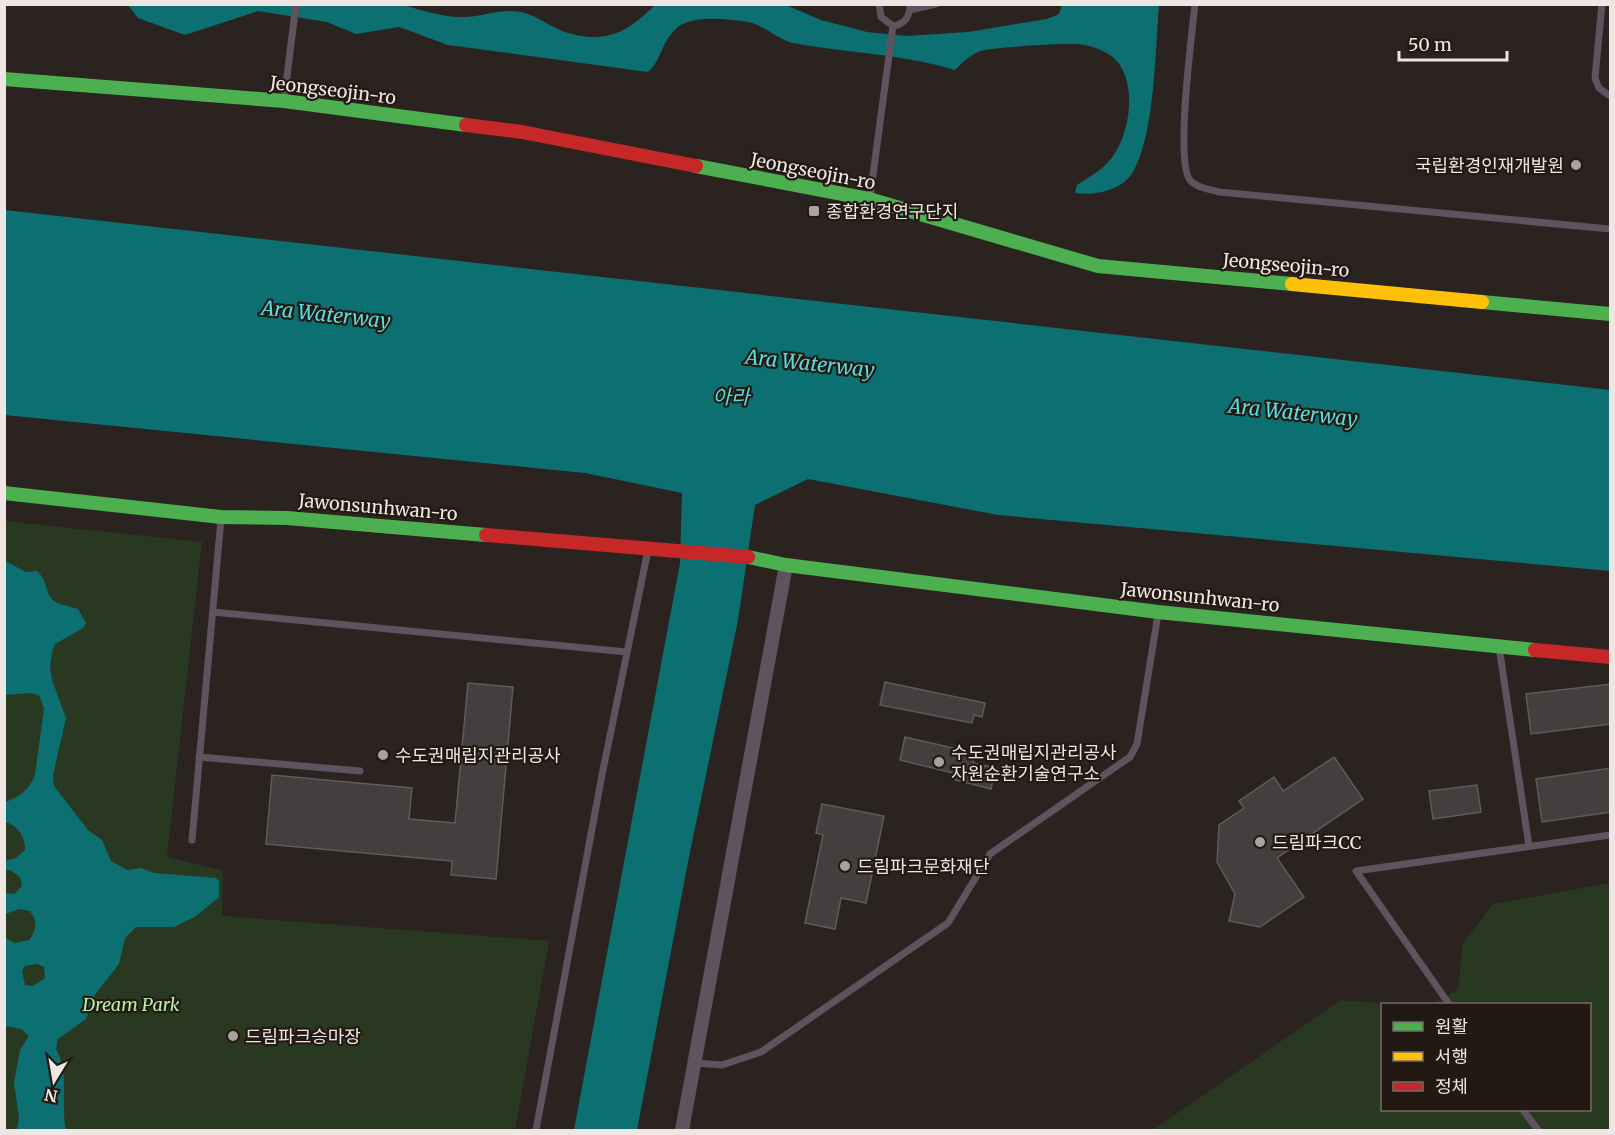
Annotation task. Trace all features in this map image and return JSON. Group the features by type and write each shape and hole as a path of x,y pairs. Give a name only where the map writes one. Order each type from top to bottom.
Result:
{"street":[{"name":"Jeongseojin-ro","path":"4,79 284,101 522,132 869,199 1098,266 1611,314"},
{"name":"Jawonsunhwan-ro","path":"4,494 221,517 288,518 655,547 749,557 786,565 1158,612 1611,657"},
{"path":"682,1131 786,565"}],"lane":[{"path":"284,101 296,4"},
{"path":"879,4 880,17 893,26"},
{"path":"893,26 904,22 910,7 936,4"},
{"path":"1195,4 1184,144 1185,168 1190,180 1199,186 1219,192 1611,229"},
{"path":"1602,4 1595,78 1599,88 1611,96"},
{"path":"869,199 893,26"},
{"path":"192,840 221,517"},
{"path":"536,1131 627,651 655,547"},
{"path":"213,612 627,651"},
{"path":"695,1063 722,1065 761,1053 948,923 990,854 1130,756 1137,744 1158,612"},
{"path":"1499,646 1529,846"},
{"path":"200,757 360,771"},
{"path":"1448,1003 1356,871 1611,834"},
{"path":"1524,1111 1538,1131"}],"green space":[{"name":"Dream Park","path":"5,521 202,542 167,857 223,871 222,916 549,941 515,1130 5,1130"},
{"path":"1610,883 1610,1130 1153,1130 1341,1000 1381,1003 1381,1111 1591,1111 1591,1003 1435,1003 1458,989 1463,943 1493,904"}],"water":[{"path":"401,4 437,14 459,17 517,11 531,15 565,32 592,37 615,34 625,29 655,5 786,5 821,20 867,32 906,36 968,32 1047,19 1059,14 1062,5 1159,5 1153,91 1146,136 1140,156 1133,172 1122,184 1107,191 1082,194 1075,193 1077,185 1108,163 1115,153 1125,131 1129,104 1129,91 1121,67 1112,56 1088,46 1051,44 985,50 972,55 955,70 895,57 793,43 748,22 707,19 692,21 677,27 648,72 448,45 399,27 356,34 327,22 258,11 185,35 138,18 128,5"},
{"name":"아라","path":"5,210 1610,390 1610,571 998,515 808,479 755,505 738,620 688,862 637,1130 574,1130 680,563 682,493 585,473 5,415"},
{"path":"5,561 26,572 37,571 51,598 60,604 78,609 86,623 83,628 55,644 52,652 50,667 52,680 66,718 53,775 54,786 88,830 102,840 111,861 127,870 141,868 154,873 216,878 219,881 219,897 196,916 174,927 136,927 125,938 119,964 94,996 86,1019 58,1039 56,1049 63,1068 66,1130 17,1130 19,1118 14,1083 20,1050 29,1036 21,1029 5,1026 5,938 15,943 29,940 36,925 30,911 20,909 5,914 5,893 14,894 22,886 20,877 10,870 5,870 5,861 16,858 25,850 20,832 5,822 5,802 23,792 35,775 44,708 39,695 30,693 5,695","holes":["37,964 44,967 45,978 33,986 25,985 22,971 25,966"]}],"building":[{"path":"885,682 985,703 982,717 974,715 972,723 880,705"},
{"path":"468,683 513,687 496,879 451,875 452,861 266,844 272,775 412,788 409,819 455,823"},
{"path":"1611,684 1611,724 1531,734 1526,694"},
{"name":"수도권매립지관리공사 자원순환기술연구소","path":"905,737 975,753 973,763 996,768 991,789 952,779 953,773 900,760"},
{"name":"드림파크CC","path":"1334,757 1363,799 1277,858 1304,897 1260,927 1229,921 1235,894 1217,862 1219,825 1244,808 1239,801 1274,777 1283,791"},
{"path":"1611,768 1611,812 1542,822 1536,779"},
{"path":"1477,785 1481,812 1433,819 1429,791"},
{"name":"드림파크문화재단","path":"822,804 884,816 866,903 841,898 835,929 805,923 823,835 816,833"}],"traffic: fast":[{"path":"4,79 284,101 466,125"},
{"path":"696,166 869,199 1098,266 1292,284"},
{"path":"1482,302 1610,314"},
{"path":"4,493 221,517 287,518 486,535"},
{"path":"748,557 786,565 1158,612 1535,650"}],"traffic: slow":[{"path":"1292,284 1482,302"}],"traffic: jam":[{"path":"466,125 522,132 696,166"},
{"path":"486,535 748,557"},
{"path":"1535,650 1610,657"}],"place":[{"name":"국립환경인재개발원","path":"1576,165"},
{"name":"종합환경연구단지","path":"814,211"},
{"name":"수도권매립지관리공사","path":"383,755"},
{"name":"수도권매립지관리공사 자원순환기술연구소","path":"939,762"},
{"name":"드림파크CC","path":"1260,842"},
{"name":"드림파크문화재단","path":"845,866"},
{"name":"드림파크승마장","path":"233,1036"}],"water label":[{"name":"Ara Waterway","path":"326,314"},
{"name":"Ara Waterway","path":"810,363"},
{"name":"Ara Waterway","path":"1293,412"}]}
